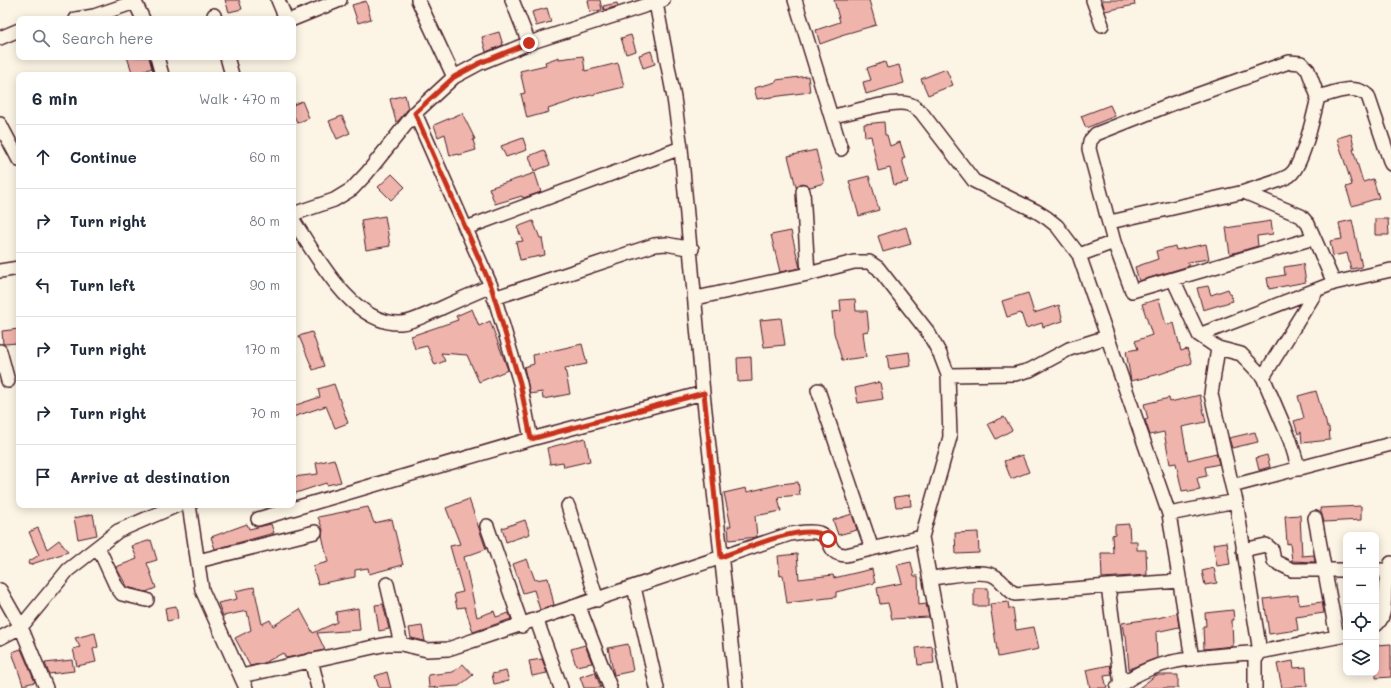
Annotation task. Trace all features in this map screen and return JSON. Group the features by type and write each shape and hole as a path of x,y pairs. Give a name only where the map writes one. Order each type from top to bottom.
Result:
{"street":[{"path":"278,0 285,16"},
{"path":"296,18 340,0"},
{"path":"418,0 454,77"},
{"path":"512,0 529,43"},
{"path":"795,0 841,149"},
{"path":"1093,0 1102,25"},
{"path":"94,16 135,1 142,16"},
{"path":"296,213 334,200 352,189 367,173 415,113 454,77 480,63 529,43 631,5 659,2 681,148 692,249 704,393 736,688"},
{"path":"0,38 16,31"},
{"path":"158,60 161,72"},
{"path":"228,60 231,72"},
{"path":"1110,222 1244,192 1290,175 1297,167 1318,97 1308,70 1301,63 1290,62 1174,103 1096,134 1090,141 1089,148 1110,222 1114,242 1132,291 1314,238"},
{"path":"1318,97 1351,89 1363,91 1368,96 1391,164"},
{"path":"831,117 895,102 907,103 914,106 921,112 974,181 1036,211 1047,218 1057,226 1079,255 1169,514 1192,659"},
{"path":"415,113 493,292 520,383 531,439"},
{"path":"0,124 16,154"},
{"path":"466,228 681,148"},
{"path":"803,191 808,274"},
{"path":"1244,192 1301,216 1308,224 1334,283"},
{"path":"296,224 343,294 357,307 383,320 400,323 414,320 493,292 654,245 666,244 692,249"},
{"path":"1079,255 1114,242"},
{"path":"696,298 808,274 854,262 869,262 878,268 928,332 940,354 948,375 950,437 922,536 950,688"},
{"path":"0,271 16,268"},
{"path":"1199,335 1334,283 1391,270"},
{"path":"1172,279 1199,335 1218,348 1241,354 1264,377 1290,440 1299,469"},
{"path":"1264,377 1317,290"},
{"path":"948,375 1015,374 1030,370 1069,350 1107,337"},
{"path":"1218,348 1211,394 1236,501 1260,652 1255,660 1255,688"},
{"path":"0,351 8,381"},
{"path":"818,390 872,549"},
{"path":"296,508 531,439 704,393"},
{"path":"1232,486 1391,444"},
{"path":"1169,514 1236,501"},
{"path":"568,506 597,600"},
{"path":"0,638 21,627 68,570 118,531 171,508"},
{"path":"189,508 202,590 246,688"},
{"path":"258,519 296,508"},
{"path":"1108,586 1119,686 1140,673 1158,665 1192,659 1260,652 1341,636 1325,570 1315,518"},
{"path":"487,526 522,626"},
{"path":"198,561 315,532"},
{"path":"241,676 387,644 401,644 427,650 448,649 537,621 790,534 810,532 819,533 828,539 832,550 837,554 846,555 922,536"},
{"path":"1243,550 1266,545 1272,550 1274,561 1292,570 1343,570"},
{"path":"98,547 116,586 122,594 147,600"},
{"path":"1379,623 1381,622 1386,608 1386,579 1391,570 1391,562"},
{"path":"1379,570 1391,570"},
{"path":"930,578 985,573 996,576 1006,589 1015,594 1180,581"},
{"path":"387,584 401,644"},
{"path":"634,587 657,688"},
{"path":"0,590 21,627 46,688"},
{"path":"579,606 610,687"},
{"path":"537,621 561,688"},
{"path":"311,660 318,688"}],"building":[{"path":"225,0 239,0 242,9 229,12"},
{"path":"588,0 600,0 602,10 590,12"},
{"path":"834,0 869,0 876,25 841,35 842,36 820,44 816,30 840,22"},
{"path":"1102,0 1134,0 1135,5 1105,11"},
{"path":"366,1 371,19 358,23 352,5"},
{"path":"617,3 618,6 604,10 603,6"},
{"path":"547,8 551,22 536,26 532,12"},
{"path":"499,32 503,45 486,52 482,37"},
{"path":"631,35 636,51 626,54 621,38"},
{"path":"651,51 655,64 643,68 639,55"},
{"path":"583,56 585,71 618,63 624,87 587,96 548,109 549,112 527,118 521,94 525,93 520,71 546,65 545,62 559,57 559,59"},
{"path":"128,60 150,60 152,68 141,72 132,72"},
{"path":"885,62 887,68 899,65 904,83 866,94 863,82 871,80 867,68"},
{"path":"946,69 953,85 928,95 921,79"},
{"path":"808,76 810,92 757,99 754,88 776,82 776,80"},
{"path":"405,95 408,109 396,122 390,99"},
{"path":"302,101 309,118 297,123 296,120 296,104"},
{"path":"1110,105 1115,116 1086,128 1081,116"},
{"path":"462,113 475,139 473,140 476,150 450,156 445,134 438,137 434,125"},
{"path":"342,116 350,133 337,139 329,121"},
{"path":"884,122 885,135 887,135 890,146 900,142 905,158 902,159 908,182 894,185 890,168 878,171 871,136 865,137 864,124"},
{"path":"1351,134 1355,149 1353,149 1363,182 1373,179 1379,198 1352,206 1346,187 1352,185 1337,138"},
{"path":"523,138 527,150 506,157 501,146"},
{"path":"544,150 550,165 534,171 529,156"},
{"path":"816,150 824,183 810,187 802,183 796,187 788,156"},
{"path":"535,173 541,192 523,198 522,196 495,204 489,188"},
{"path":"392,174 405,187 391,200 378,187"},
{"path":"869,176 879,210 859,216 849,181"},
{"path":"385,216 390,246 366,250 361,220"},
{"path":"1375,219 1388,219 1389,235 1375,235"},
{"path":"1352,220 1362,267 1351,269 1347,253 1333,256 1330,241 1342,239 1339,223"},
{"path":"533,221 540,238 542,238 545,255 520,260 516,242 523,241 517,227"},
{"path":"1271,221 1273,234 1257,236 1258,246 1230,254 1226,228"},
{"path":"906,227 911,244 883,252 878,236"},
{"path":"791,231 800,268 780,272 771,235"},
{"path":"1206,244 1209,259 1188,262 1189,266 1139,281 1135,267 1158,259 1156,251 1175,246 1176,250"},
{"path":"1303,264 1306,282 1269,289 1267,278 1285,275 1284,267"},
{"path":"1208,286 1211,295 1228,289 1233,301 1203,310 1197,288"},
{"path":"1028,293 1034,313 1059,305 1063,321 1043,327 1042,323 1026,328 1021,313 1007,317 1002,301"},
{"path":"855,299 856,311 867,311 869,331 863,332 866,357 842,360 834,333 832,312 841,311 840,300"},
{"path":"1159,299 1166,325 1174,323 1181,351 1187,349 1192,363 1160,374 1131,381 1126,351 1138,349 1135,341 1152,335 1142,304"},
{"path":"472,309 479,326 490,321 508,370 479,382 467,355 441,353 445,361 435,365 427,346 415,349 411,336 458,320 456,316"},
{"path":"781,318 785,345 764,347 760,320"},
{"path":"16,329 16,343 3,344 2,331"},
{"path":"312,332 324,366 313,370 299,336"},
{"path":"582,344 587,364 565,368 570,394 543,399 542,392 530,394 524,367 534,364 533,355"},
{"path":"909,352 911,366 889,369 887,355"},
{"path":"751,357 752,381 738,382 737,358"},
{"path":"880,382 883,399 858,403 855,388"},
{"path":"334,384 348,423 335,428 326,406 296,416 296,405 320,397 318,389"},
{"path":"1316,391 1327,427 1329,427 1330,440 1302,443 1301,432 1298,434 1294,421 1304,418 1298,396"},
{"path":"1200,395 1206,422 1182,427 1188,460 1216,453 1219,464 1205,467 1207,476 1197,478 1200,490 1189,492 1188,490 1182,491 1176,463 1170,464 1164,432 1150,435 1145,420 1148,419 1144,404 1169,398 1170,402"},
{"path":"1004,417 1012,430 996,439 988,424"},
{"path":"1255,432 1258,442 1232,448 1229,438"},
{"path":"585,438 590,461 564,467 563,462 550,464 547,448"},
{"path":"1022,455 1029,472 1011,479 1004,461"},
{"path":"1267,455 1270,467 1259,470 1256,458"},
{"path":"334,459 341,482 327,485 326,483 296,493 296,477 318,474 316,463"},
{"path":"798,482 800,495 778,497 781,511 755,516 757,537 729,540 728,526 731,526 724,493 746,488 747,492 781,484"},
{"path":"910,495 911,506 896,507 894,497"},
{"path":"469,499 486,549 464,557 477,617 494,611 496,617 509,613 511,619 473,632 465,607 457,608 454,594 463,592 450,546 460,544 446,508"},
{"path":"1361,506 1361,520 1324,522 1320,508"},
{"path":"368,507 374,523 392,519 403,565 369,574 368,568 355,570 355,577 318,584 313,566 328,562 322,535 323,530 318,517"},
{"path":"93,514 97,535 78,539 74,518"},
{"path":"852,514 857,530 838,535 833,520"},
{"path":"1300,515 1302,556 1314,555 1315,562 1292,561 1290,543 1287,544 1285,516"},
{"path":"525,520 530,534 506,542 502,528"},
{"path":"247,524 249,529 271,524 274,533 215,549 211,537"},
{"path":"1129,524 1130,541 1137,541 1137,550 1146,550 1147,575 1102,578 1101,553 1113,553 1112,535 1115,534 1115,525"},
{"path":"38,528 47,549 59,540 68,552 29,565 28,562 39,555 29,532"},
{"path":"978,532 979,553 956,554 955,533"},
{"path":"151,540 157,560 147,563 156,588 146,592 127,587 116,567 137,559 132,546"},
{"path":"1227,542 1230,564 1217,566 1213,544"},
{"path":"797,554 799,579 833,575 834,578 872,569 875,583 836,592 836,597 787,603 783,575 780,576 778,556"},
{"path":"527,559 535,580 548,578 554,605 540,610 534,590 523,593 513,564"},
{"path":"911,562 914,576 918,576 919,605 926,604 929,617 892,619 888,603 880,604 877,588 902,583 897,565"},
{"path":"1214,568 1217,583 1205,585 1202,571"},
{"path":"254,587 262,624 270,620 273,626 300,609 313,633 337,622 336,612 358,608 360,630 317,633 325,650 286,658 283,653 264,663 250,666 235,638 251,630 247,611 223,616 218,603 237,599 235,591"},
{"path":"974,588 988,588 988,606 974,606"},
{"path":"1298,595 1299,605 1322,602 1324,613 1296,617 1298,630 1269,634 1264,599"},
{"path":"1008,602 1009,609 1013,608 1016,630 1034,627 1039,649 998,657 990,604"},
{"path":"383,604 389,629 379,631 375,605"},
{"path":"176,606 178,619 167,621 165,608"},
{"path":"1233,610 1233,646 1204,649 1203,626 1206,626 1205,613"},
{"path":"1177,613 1179,627 1156,632 1157,658 1129,669 1126,635 1124,635 1122,623 1158,618"},
{"path":"422,626 425,641 411,638 409,628"},
{"path":"95,633 98,647 93,649 96,662 77,666 73,649 80,647 75,638"},
{"path":"628,644 633,671 614,675 608,648"},
{"path":"1391,644 1391,677 1376,678 1376,676 1379,676 1379,645"},
{"path":"585,645 592,663 576,666 571,649"},
{"path":"932,646 934,663 918,665 916,648"},
{"path":"21,649 35,682 23,685 12,652"},
{"path":"542,659 547,673 532,676 529,661"},
{"path":"72,660 74,671 49,674 45,663"},
{"path":"1293,661 1294,668 1306,667 1307,686 1282,688 1277,664"},
{"path":"463,664 473,675 459,686 429,688 428,675 453,672"},
{"path":"1110,665 1112,675 1104,676 1107,688 1090,688 1086,670"},
{"path":"506,671 509,681 494,684 492,674"},
{"path":"387,672 391,688 379,688 375,676"},
{"path":"595,672 601,688 584,688 580,677"},
{"path":"1156,675 1178,675 1178,688 1139,688"}],"route":[{"path":"529,43 480,63 454,77 415,113 491,286 520,383 531,439 704,393 721,557 790,534 810,532 819,533 828,539"}]}
